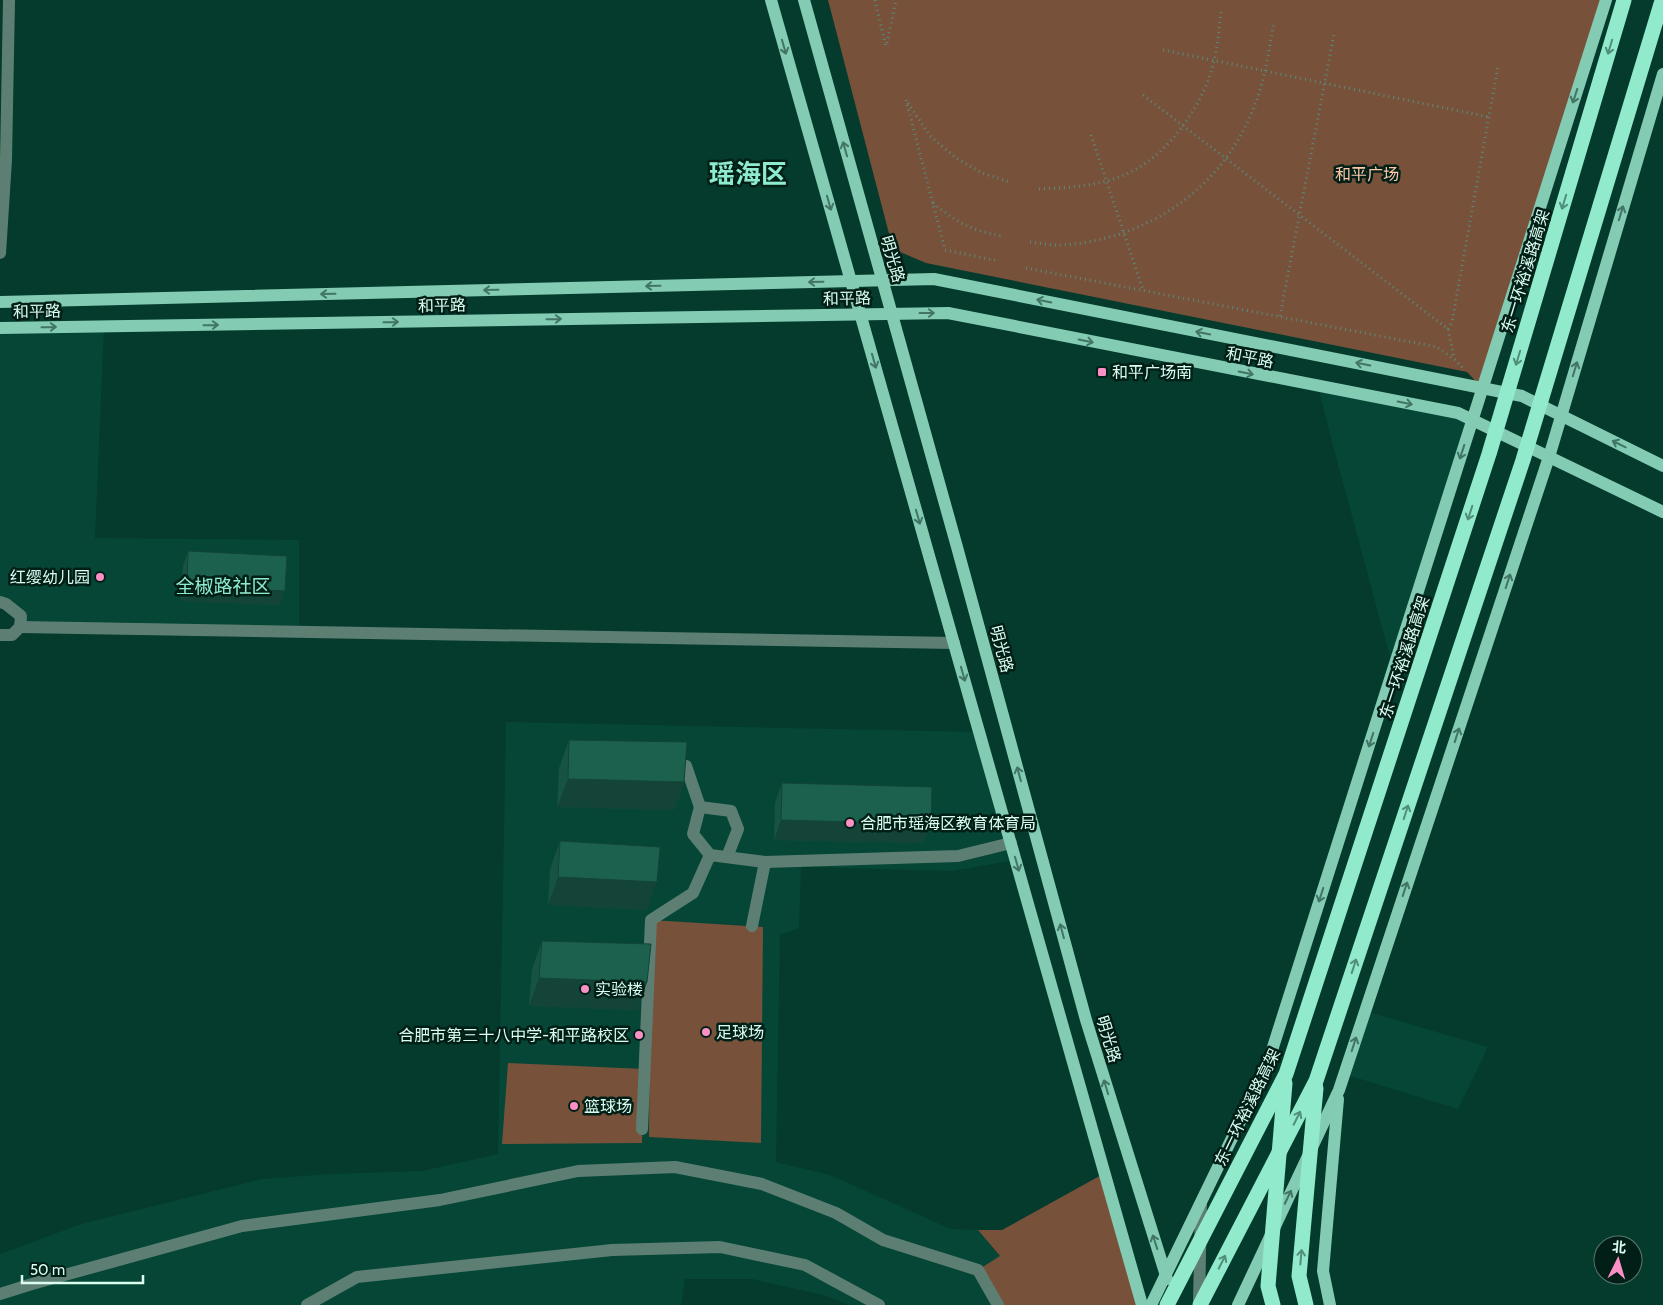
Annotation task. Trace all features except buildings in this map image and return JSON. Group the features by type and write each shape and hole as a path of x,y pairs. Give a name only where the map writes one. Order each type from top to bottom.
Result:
{"highway":[{"name":"东一环裕溪路高架","path":"1167,1305 1286,1074 1489,454 1624,0"},
{"path":"1199,1305 1316,1081 1522,460 1661,4"},
{"path":"1273,1305 1268,1286 1286,1074"},
{"path":"1306,1305 1299,1276 1316,1081"}],"main road":[{"path":"771,0 1142,1305"},
{"name":"明光路","path":"804,0 957,547 1086,1020 1175,1305"},
{"path":"1151,1305 1267,1066 1606,0"},
{"path":"1238,1305 1339,1090 1549,457 1663,74"},
{"name":"和平路","path":"0,302 934,279 1522,396 1663,466"},
{"name":"和平路","path":"0,328 948,313 1458,413 1663,512"},
{"path":"1330,1305 1323,1271 1339,1090"}],"street":[{"path":"0,253 6,160 9,0"},
{"path":"0,602 6,604 21,616 20,626 12,635 0,635"},
{"path":"20,626 954,643"},
{"path":"658,766 686,766 700,806 694,834 710,855 765,862 958,856 1011,843"},
{"path":"700,806 731,811 738,829 727,857"},
{"path":"642,1129 651,920 692,892 710,855"},
{"path":"752,926 765,862"},
{"path":"0,1294 242,1226 440,1200 578,1171 674,1167 762,1184 836,1213 883,1240 978,1270 998,1305"},
{"path":"1199,1305 1201,1203"},
{"path":"307,1305 357,1277 612,1250 720,1247 805,1265 879,1305"}],"path":[{"path":"875,0 886,46 896,0"},
{"path":"1039,189 1074,188 1106,181 1129,173 1156,155 1183,126 1204,93 1214,61 1221,12"},
{"path":"1030,242 1057,245 1088,242 1124,233 1150,223 1176,207 1201,187 1226,158 1240,138 1255,107 1265,71 1274,22"},
{"path":"1280,316 1334,34"},
{"path":"1164,50 1489,117"},
{"path":"1448,328 1452,322 1498,66"},
{"path":"1143,95 1448,328 1454,359"},
{"path":"998,261 944,250 906,100 930,136 956,158 982,173 1010,182"},
{"path":"1091,134 1142,290"},
{"path":"932,202 952,218 980,232 1002,236"},
{"path":"1026,268 1438,347 1454,359 1482,388"}],"shaded area":[{"path":"104,327 95,538 299,540 299,631 20,627 21,615 0,602 0,328"},
{"path":"1318,387 1472,420 1393,668 1335,453"},
{"path":"506,722 979,732 1015,860 953,871 801,867 799,928 780,935 776,1162 830,1175 951,1229 978,1230 1000,1257 998,1305 849,1305 827,1296 752,1279 685,1279 681,1305 0,1305 0,1254 81,1224 262,1179 330,1174 422,1171 498,1154"},
{"path":"1365,1011 1488,1047 1458,1109 1344,1074"}],"green space":[{"name":"和平广场","path":"828,0 1606,0 1482,388 1467,372 926,263 893,249"},
{"name":"足球场","path":"651,920 763,927 761,1143 649,1137"},
{"name":"篮球场","path":"508,1063 644,1069 642,1143 502,1144"},
{"path":"1105,1173 1142,1305 998,1305 978,1270 1000,1256 978,1230 1002,1230"}],"place":[{"name":"和平广场南","path":"1102,372"},
{"name":"红缨幼儿园","path":"100,577"},
{"name":"合肥市瑶海区教育体育局","path":"850,823"},
{"name":"实验楼","path":"585,989"},
{"name":"足球场","path":"706,1032"},
{"name":"合肥市第三十八中学-和平路校区","path":"639,1035"},
{"name":"篮球场","path":"574,1106"}],"district":[{"name":"瑶海区","path":"748,174"},
{"name":"全椒路社区","path":"223,586"}]}
